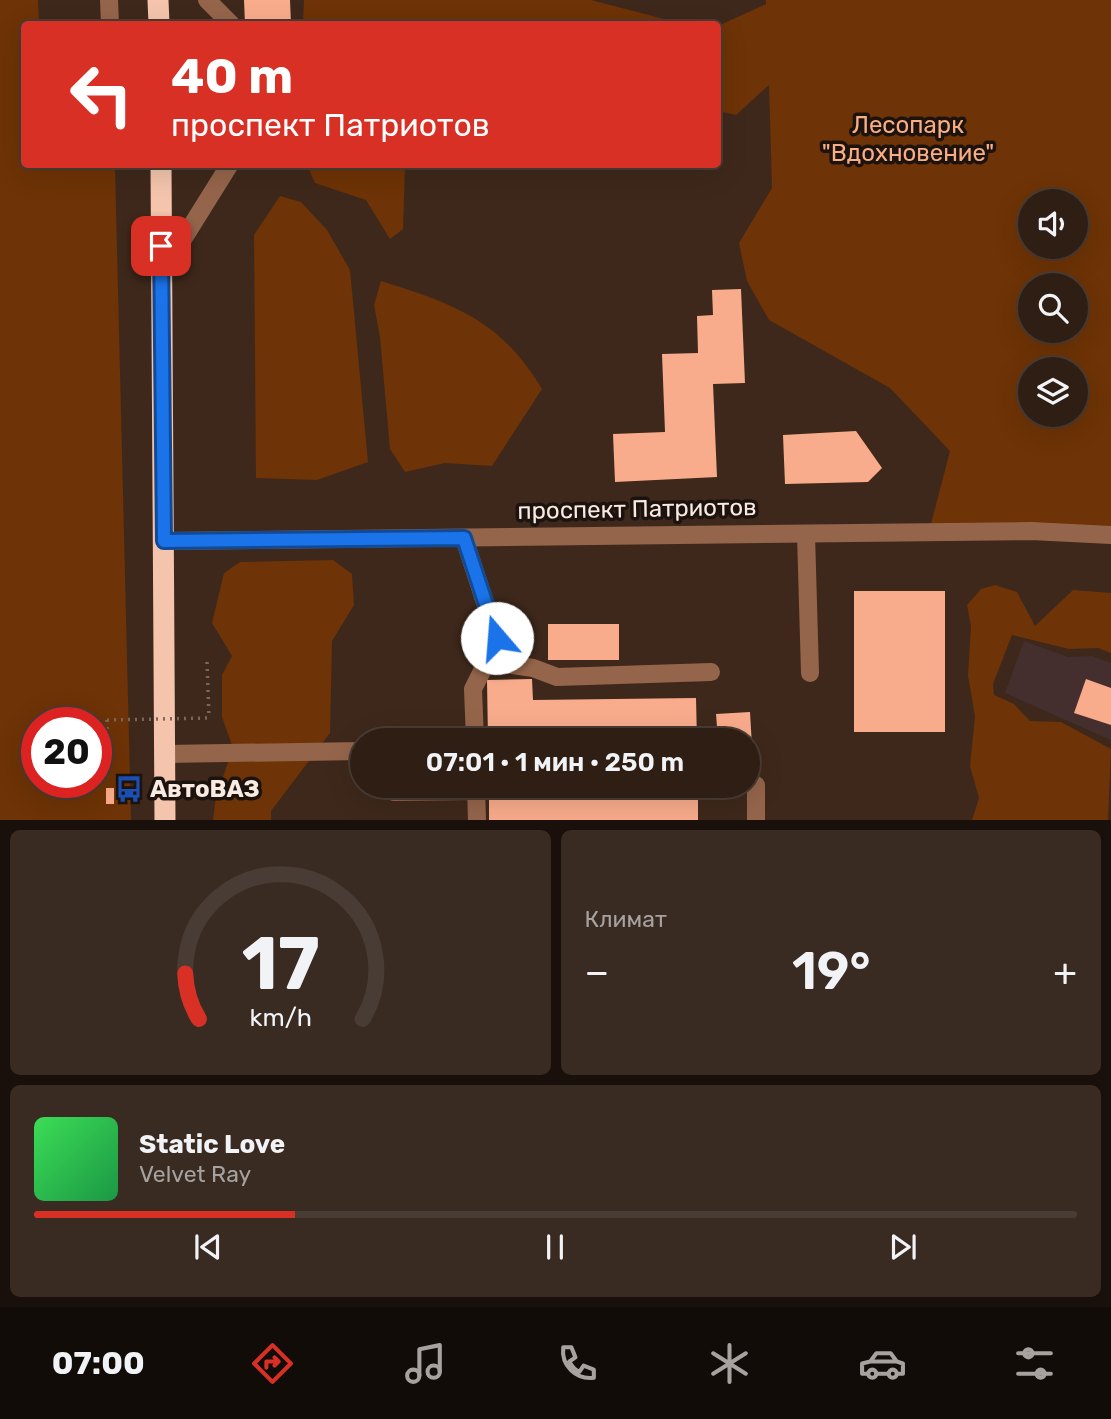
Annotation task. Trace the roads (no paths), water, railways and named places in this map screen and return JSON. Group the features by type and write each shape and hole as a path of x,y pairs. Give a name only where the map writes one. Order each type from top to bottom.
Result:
{"highway":[{"path":"158,0 159,21"},
{"path":"161,168 165,820"}],"street":[{"path":"109,0 110,21"},
{"path":"207,0 228,21"},
{"path":"162,273 228,168"},
{"name":"проспект Патриотов","path":"164,541 1031,531 1111,535"},
{"path":"806,534 810,673"},
{"path":"464,538 505,664"},
{"path":"475,728 473,689 484,667 505,664 533,668 557,677 711,672"},
{"path":"165,754 350,751"},
{"path":"476,798 477,820"},
{"path":"755,820 756,798"}],"place":[{"name":"АвтоВАЗ","path":"129,789"}],"park label":[{"name":"Лесопарк \"Вдохновение\"","path":"908,139"}]}
